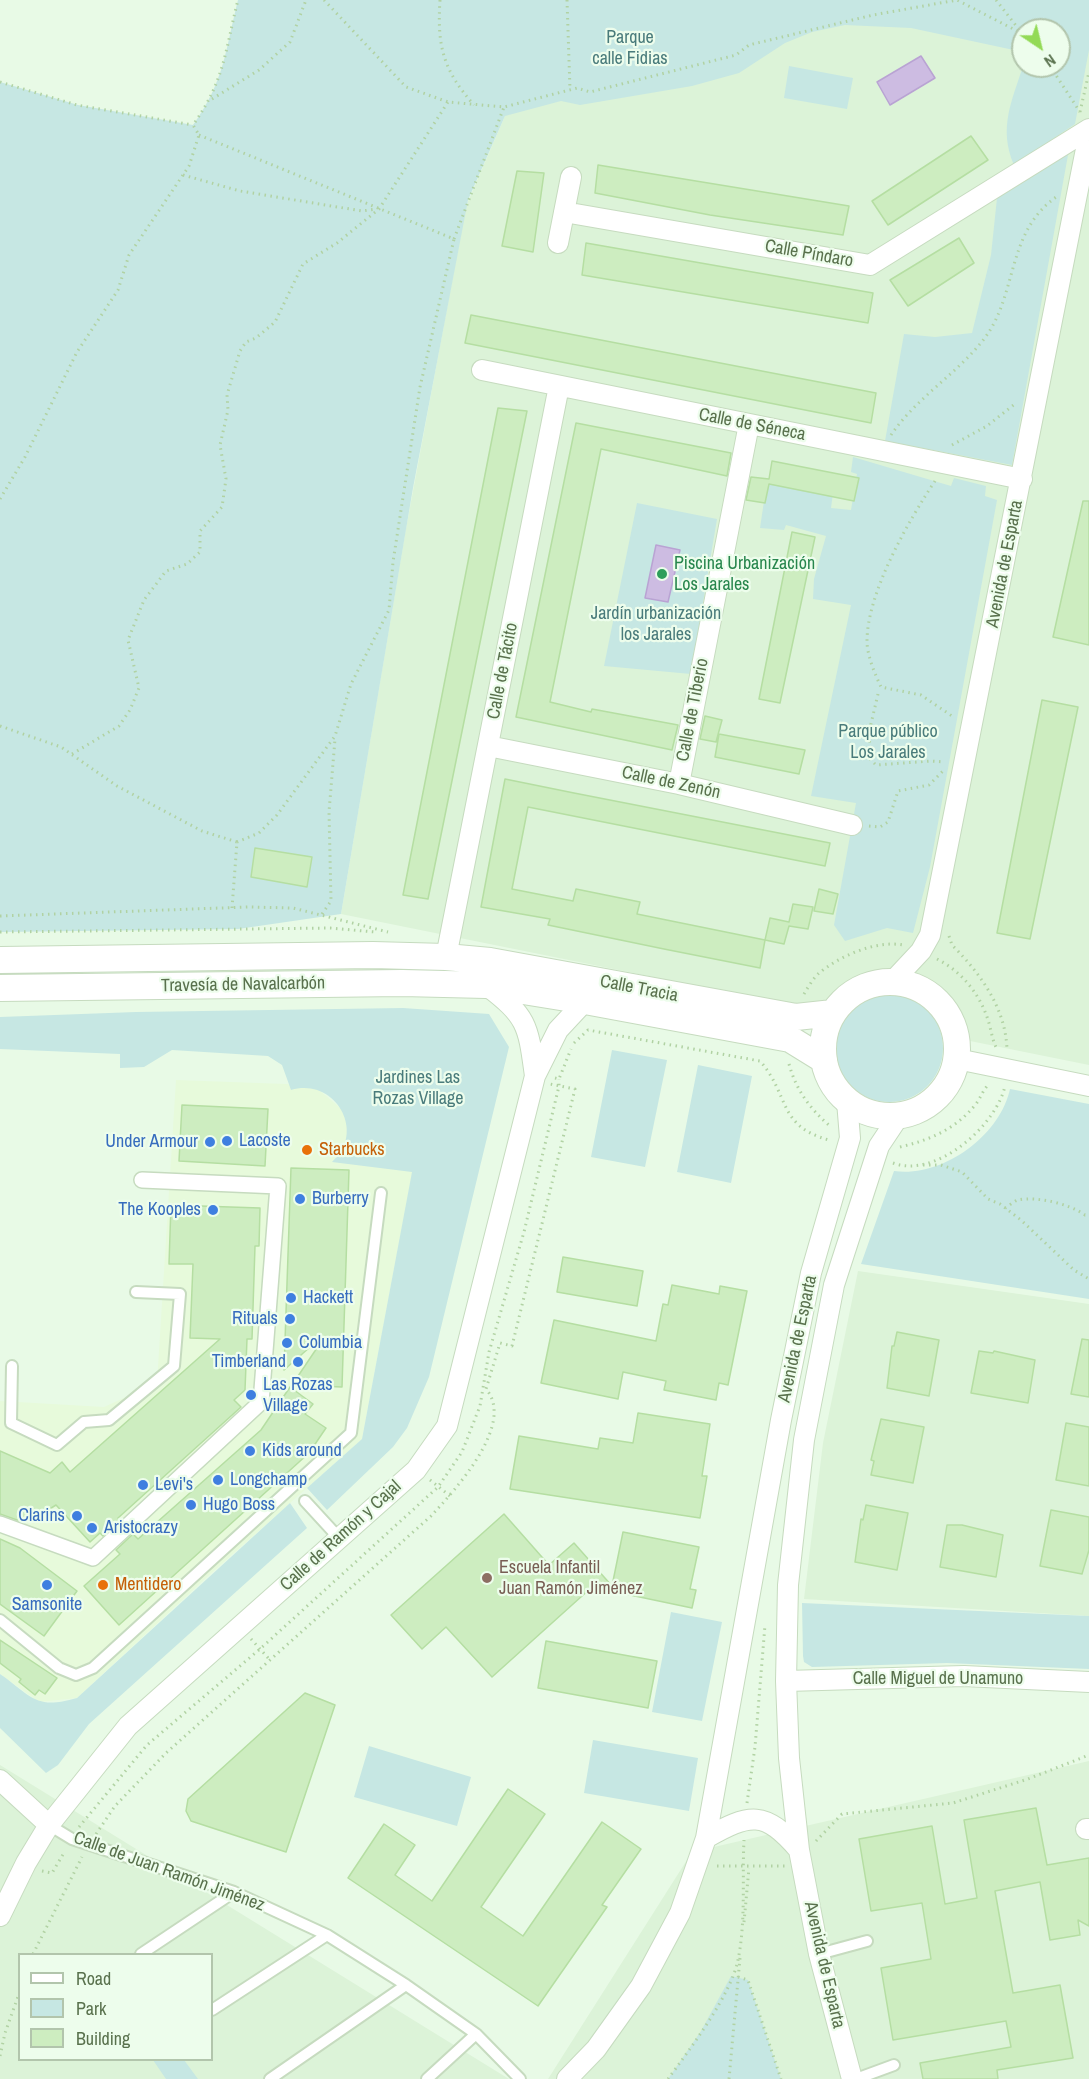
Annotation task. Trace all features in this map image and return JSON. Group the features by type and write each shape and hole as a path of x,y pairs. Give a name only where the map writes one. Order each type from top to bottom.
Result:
{"street":[{"name":"Avenida de Esparta","path":"892,982 921,951 930,934 1080,180 1086,124"},
{"name":"Calle Píndaro","path":"564,212 870,265 1086,124"},
{"path":"558,243 571,177"},
{"name":"Calle de Séneca","path":"482,370 883,451 933,467 1022,480"},
{"name":"Calle de Tácito","path":"446,957 559,386"},
{"name":"Calle de Tiberio","path":"679,784 749,424"},
{"name":"Calle de Zenón","path":"488,746 679,784 852,825"},
{"name":"Travesía de Navalcarbón","path":"0,960 446,957"},
{"name":"Calle Tracia","path":"446,957 490,961 793,1028 824,1060"},
{"path":"892,982 911,985 928,993 942,1006 952,1022 957,1040 957,1059 953,1073 937,1097 926,1106 899,1116 881,1116 847,1101 832,1083 824,1060 824,1036 833,1013 844,1000 858,990 875,983 892,982"},
{"name":"Travesía de Navalcarbón","path":"0,988 402,983 486,985"},
{"name":"Calle Tracia","path":"486,985 793,1028 833,1013"},
{"name":"Calle de Ramón y Cajal","path":"486,985 513,1006 529,1033 535,1076"},
{"name":"Calle de Ramón y Cajal","path":"0,1916 26,1863 49,1825 128,1726 416,1470 447,1426 535,1076 558,1030 585,1000"},
{"path":"957,1059 1089,1086"},
{"name":"Avenida de Esparta","path":"567,2079 596,2049 641,1986 680,1913 706,1838 811,1273 850,1138 847,1101"},
{"name":"Avenida de Esparta","path":"854,2079 819,1954 806,1853 789,1758 786,1681 788,1585 804,1440 834,1285 879,1146 899,1116"},
{"path":"0,1524 93,1558 261,1402 278,1186 142,1180"},
{"path":"753,1580 764,1575 776,1577 788,1585"},
{"name":"Calle Miguel de Unamuno","path":"786,1681 964,1676 1089,1682"},
{"name":"Calle de Juan Ramón Jiménez","path":"0,1780 49,1825"},
{"path":"706,1838 735,1822 760,1819 781,1829 806,1853"}],"lane":[{"path":"0,1620 59,1668 76,1675 93,1668 351,1432 381,1193"},
{"path":"12,1366 11,1423 57,1445 84,1422 109,1420 174,1366 180,1294 136,1292"},
{"path":"305,1500 339,1538"},
{"name":"Calle de Juan Ramón Jiménez","path":"49,1825 72,1839 88,1845 234,1892 327,1935 406,1985 476,2034 520,2079"},
{"path":"142,1953 234,1892"},
{"path":"213,2009 327,1935"},
{"path":"819,1954 867,1941"},
{"path":"270,2079 406,1985"},
{"path":"427,2079 476,2034"},
{"path":"854,2079 894,2065"}],"path":[{"path":"193,125 211,99 224,65 238,0"},
{"path":"211,99 259,70 290,42 306,0"},
{"path":"324,0 405,87 448,102 504,107 577,88 590,92 736,55 749,45 873,15 957,0 1011,28"},
{"path":"441,0 438,36 451,75 474,105"},
{"path":"567,0 570,90"},
{"path":"996,0 1011,19"},
{"path":"1086,124 1089,72"},
{"path":"1057,78 1086,124"},
{"path":"0,82 78,105 193,125 199,135 454,238"},
{"path":"72,754 118,726 130,710 139,688 128,639 144,600 166,571 187,564 200,552 200,531 222,507 226,479 220,445 225,429 227,395 240,351 246,342 256,338 275,322 303,264 337,243 378,209 448,102"},
{"path":"322,914 331,901 329,813 335,736 351,684 389,610 393,562 416,409 454,238 504,107"},
{"path":"0,499 25,457 77,351 118,290 129,255 183,175 199,135"},
{"path":"183,175 240,191 362,211 378,209"},
{"path":"883,451 892,433 908,413 985,338 1002,304 1020,242 1041,207 1080,180"},
{"path":"942,710 921,695 881,687 874,672 867,642 873,611 887,567 933,467 1040,387"},
{"path":"852,825 880,827 888,822 898,791 929,785 950,763 931,761 876,765 869,758 870,729 878,694"},
{"path":"0,726 61,747 117,786 172,813 202,831 237,842 260,833 277,816 335,736"},
{"path":"232,908 237,842"},
{"path":"0,916 292,908 390,933"},
{"path":"0,932 330,928 404,934 404,956"},
{"path":"921,1165 949,1154 974,1137 992,1116 1002,1097 1007,1070 1006,1036 999,1007 952,945 949,935"},
{"path":"850,1138 837,1132 813,1112 796,1085 789,1065 793,1028 803,996 817,975 843,957 871,947 900,944 921,951 952,967 973,989 987,1017 993,1042 1007,1070"},
{"path":"535,1076 559,1078 574,1043 588,1030 760,1061 774,1077 785,1110 802,1130 828,1140 850,1138"},
{"path":"879,1146 898,1148 929,1140 952,1126 975,1104 986,1087 1007,1070"},
{"path":"879,1146 892,1162 904,1167 941,1165 963,1172 988,1199 1005,1208 1044,1239 1074,1270 1089,1279"},
{"path":"1005,1208 1018,1200 1040,1201 1075,1208 1085,1215 1089,1214"},
{"path":"416,1470 450,1496"},
{"path":"240,1627 270,1660"},
{"path":"697,1865 749,1868 806,1853 842,1814 953,1803 1028,1779 1089,1755"},
{"path":"34,1953 88,1845"},
{"path":"729,2079 749,1868"},
{"path":"731,1976 748,1980 781,2079"},
{"path":"0,2056 5,2032 18,1996"}],"shaded area":[{"path":"541,0 1089,0 1089,1065 341,914 405,534 466,206 505,116"},
{"path":"921,56 935,78 890,105 877,82"},
{"name":"Piscina Urbanización Los Jarales","path":"656,545 680,550 668,602 645,598"},
{"name":"Las Rozas Village","path":"176,1080 313,1085 413,1169 362,1439 207,1577 77,1698 39,1702 0,1674 0,1401 104,1407 157,1383"},
{"path":"858,1271 1089,1304 1089,1616 804,1599 823,1443"},
{"path":"1089,1761 1089,2079 548,2079 692,1852"},
{"path":"0,1765 509,2079 0,2079"}],"green space":[{"name":"Parque calle Fidias","path":"238,0 1089,0 1089,50 1075,124 1014,165 1009,152 1007,127 1008,115 1019,78 1071,78 1071,18 1011,18 1011,49 911,28 845,25 812,32 785,43 739,73 692,86 580,105 561,101 505,116 468,200 413,488 341,914 238,929 0,932 0,82 78,105 193,125 212,94"},
{"path":"789,66 853,78 847,109 784,98"},
{"path":"1065,154 1068,155 1012,465 885,441 904,334 935,337 972,333 991,255 997,198"},
{"name":"Parque público Los Jarales","path":"853,457 951,486 954,478 986,486 985,496 997,500 930,867 913,933 887,928 845,941 834,925 856,803 811,796 851,605 813,599 814,579 826,536 786,525 784,530 760,528 767,481 833,493 831,508 851,510 857,474 851,472"},
{"name":"Jardín urbanización los Jarales","path":"637,503 717,519 691,674 604,666"},
{"path":"889,994 910,998 927,1010 939,1027 943,1048 939,1069 927,1086 910,1098 889,1102 868,1098 851,1086 839,1069 835,1048 839,1027 851,1010 868,998"},
{"name":"Jardines Las Rozas Village","path":"403,1008 489,1014 509,1047 429,1377 407,1428 393,1447 327,1510 307,1488 362,1439 412,1172 332,1162 342,1150 347,1136 346,1123 341,1110 333,1099 321,1092 307,1088 291,1090 282,1065 268,1056 172,1050 144,1067 120,1068 120,1054 0,1049 0,1017 136,1012"},
{"path":"612,1050 667,1060 645,1167 591,1157"},
{"path":"698,1065 752,1076 731,1183 677,1172"},
{"path":"1010,1089 1089,1104 1089,1299 861,1264 894,1171 931,1168 949,1161 966,1150 994,1123 1004,1106"},
{"path":"290,1503 307,1528 89,1724 58,1765 46,1773 0,1728 0,1674 28,1695 43,1702 52,1703 77,1698"},
{"path":"802,1603 1089,1616 1089,1669 947,1663 812,1667 804,1662 803,1656"},
{"path":"671,1612 722,1622 702,1721 652,1712"},
{"path":"593,1740 698,1758 689,1811 584,1793"},
{"path":"369,1746 471,1777 457,1826 354,1797"},
{"path":"731,1976 748,1980 781,2079 668,2079 701,2031"},
{"path":"154,2061 185,2061 198,2079 166,2079"}],"building":[{"path":"971,136 988,160 888,225 872,201"},
{"path":"598,165 849,206 843,235 710,215 595,193"},
{"path":"517,171 544,173 533,252 502,246"},
{"path":"959,238 974,263 908,306 890,280"},
{"path":"586,243 873,293 868,323 582,275"},
{"path":"471,315 876,393 871,423 465,343"},
{"path":"498,408 527,411 428,899 403,895"},
{"path":"576,423 731,453 727,476 601,449 550,702 591,712 592,709 678,725 672,750 516,717"},
{"path":"772,461 859,478 854,501 769,484 765,503 746,500 751,477 769,479"},
{"path":"1083,501 1089,501 1089,645 1053,637"},
{"path":"792,532 815,537 780,703 759,699"},
{"path":"1042,700 1078,707 1030,939 997,933"},
{"path":"705,716 722,720 716,742 700,739"},
{"path":"719,734 805,750 799,774 715,757"},
{"path":"505,779 830,843 825,866 528,807 512,889 573,901 576,889 640,902 637,914 765,940 760,968 548,925 550,919 481,907"},
{"path":"255,848 312,857 307,887 251,877"},
{"path":"819,889 838,894 833,914 814,911"},
{"path":"793,904 813,907 808,929 789,926 784,944 765,940 770,918 789,922"},
{"path":"182,1105 268,1109 265,1166 179,1161"},
{"path":"291,1168 349,1170 342,1387 292,1385 321,1342 318,1340 284,1370"},
{"path":"171,1205 260,1208 259,1246 255,1246 252,1339 247,1339 245,1390 234,1400 241,1407 118,1518 120,1520 103,1536 100,1533 90,1542 56,1505 32,1520 17,1520 0,1514 0,1451 50,1473 62,1462 70,1472 220,1339 190,1338 193,1264 169,1264"},
{"path":"563,1257 643,1271 637,1306 557,1292"},
{"path":"672,1285 719,1294 720,1286 747,1291 728,1385 719,1383 716,1400 664,1390 666,1381 623,1372 618,1399 541,1383 554,1320 656,1341 663,1304 668,1305"},
{"path":"897,1332 939,1340 929,1396 887,1388 892,1346 894,1346"},
{"path":"1082,1339 1089,1340 1089,1397 1071,1394"},
{"path":"979,1351 993,1353 994,1351 1035,1360 1028,1403 971,1393"},
{"path":"290,1387 313,1404 305,1414 326,1428 309,1453 119,1625 84,1586 120,1554 116,1550 133,1534 138,1539 261,1430"},
{"path":"638,1413 710,1424 702,1476 707,1476 700,1518 510,1489 519,1436 598,1449 600,1438 633,1443"},
{"path":"881,1419 924,1427 913,1483 871,1475 874,1461 871,1460"},
{"path":"1066,1423 1089,1427 1089,1486 1056,1480"},
{"path":"866,1505 908,1513 897,1570 855,1562 861,1519 863,1520"},
{"path":"1051,1510 1089,1517 1089,1550 1082,1574 1040,1566"},
{"path":"504,1514 549,1565 574,1543 612,1586 623,1532 699,1547 690,1589 696,1590 692,1608 592,1587 492,1677 446,1627 422,1649 391,1615"},
{"path":"947,1525 962,1525 1003,1535 996,1577 940,1567"},
{"path":"0,1539 20,1548 77,1591 44,1636 0,1604"},
{"path":"0,1640 57,1678 45,1694 39,1690 35,1695 19,1682 21,1679 0,1663"},
{"path":"546,1641 657,1661 648,1708 538,1688"},
{"path":"305,1693 335,1705 286,1852 191,1821 186,1811 188,1799"},
{"path":"508,1789 545,1814 481,1907 523,1936 602,1822 641,1849 602,1905 607,1907 538,2006 348,1878 384,1824 415,1845 395,1875 432,1901"},
{"path":"1036,1808 1047,1865 1089,1858 1089,1926 1078,1920 1080,1935 1050,1940 1040,1882 995,1891 1013,1993 1060,1985 1073,2058 997,2070 998,2079 923,2079 920,2063 1011,2047 1006,2021 893,2040 881,1968 931,1959 922,1903 871,1911 859,1839 932,1826 945,1904 977,1898 964,1820"}],"place":[{"name":"Piscina Urbanización Los Jarales","path":"662,574"},
{"name":"Lacoste","path":"227,1141"},
{"name":"Under Armour","path":"210,1142"},
{"name":"Starbucks","path":"307,1150"},
{"name":"Burberry","path":"300,1199"},
{"name":"The Kooples","path":"213,1210"},
{"name":"Hackett","path":"291,1298"},
{"name":"Rituals","path":"290,1319"},
{"name":"Columbia","path":"287,1343"},
{"name":"Timberland","path":"298,1362"},
{"name":"Las Rozas Village","path":"251,1395"},
{"name":"Kids around","path":"250,1451"},
{"name":"Longchamp","path":"218,1480"},
{"name":"Levi's","path":"143,1485"},
{"name":"Hugo Boss","path":"191,1505"},
{"name":"Clarins","path":"77,1516"},
{"name":"Aristocrazy","path":"92,1528"},
{"name":"Escuela Infantil Juan Ramón Jiménez","path":"487,1578"},
{"name":"Samsonite","path":"47,1585"},
{"name":"Mentidero","path":"103,1585"}]}
